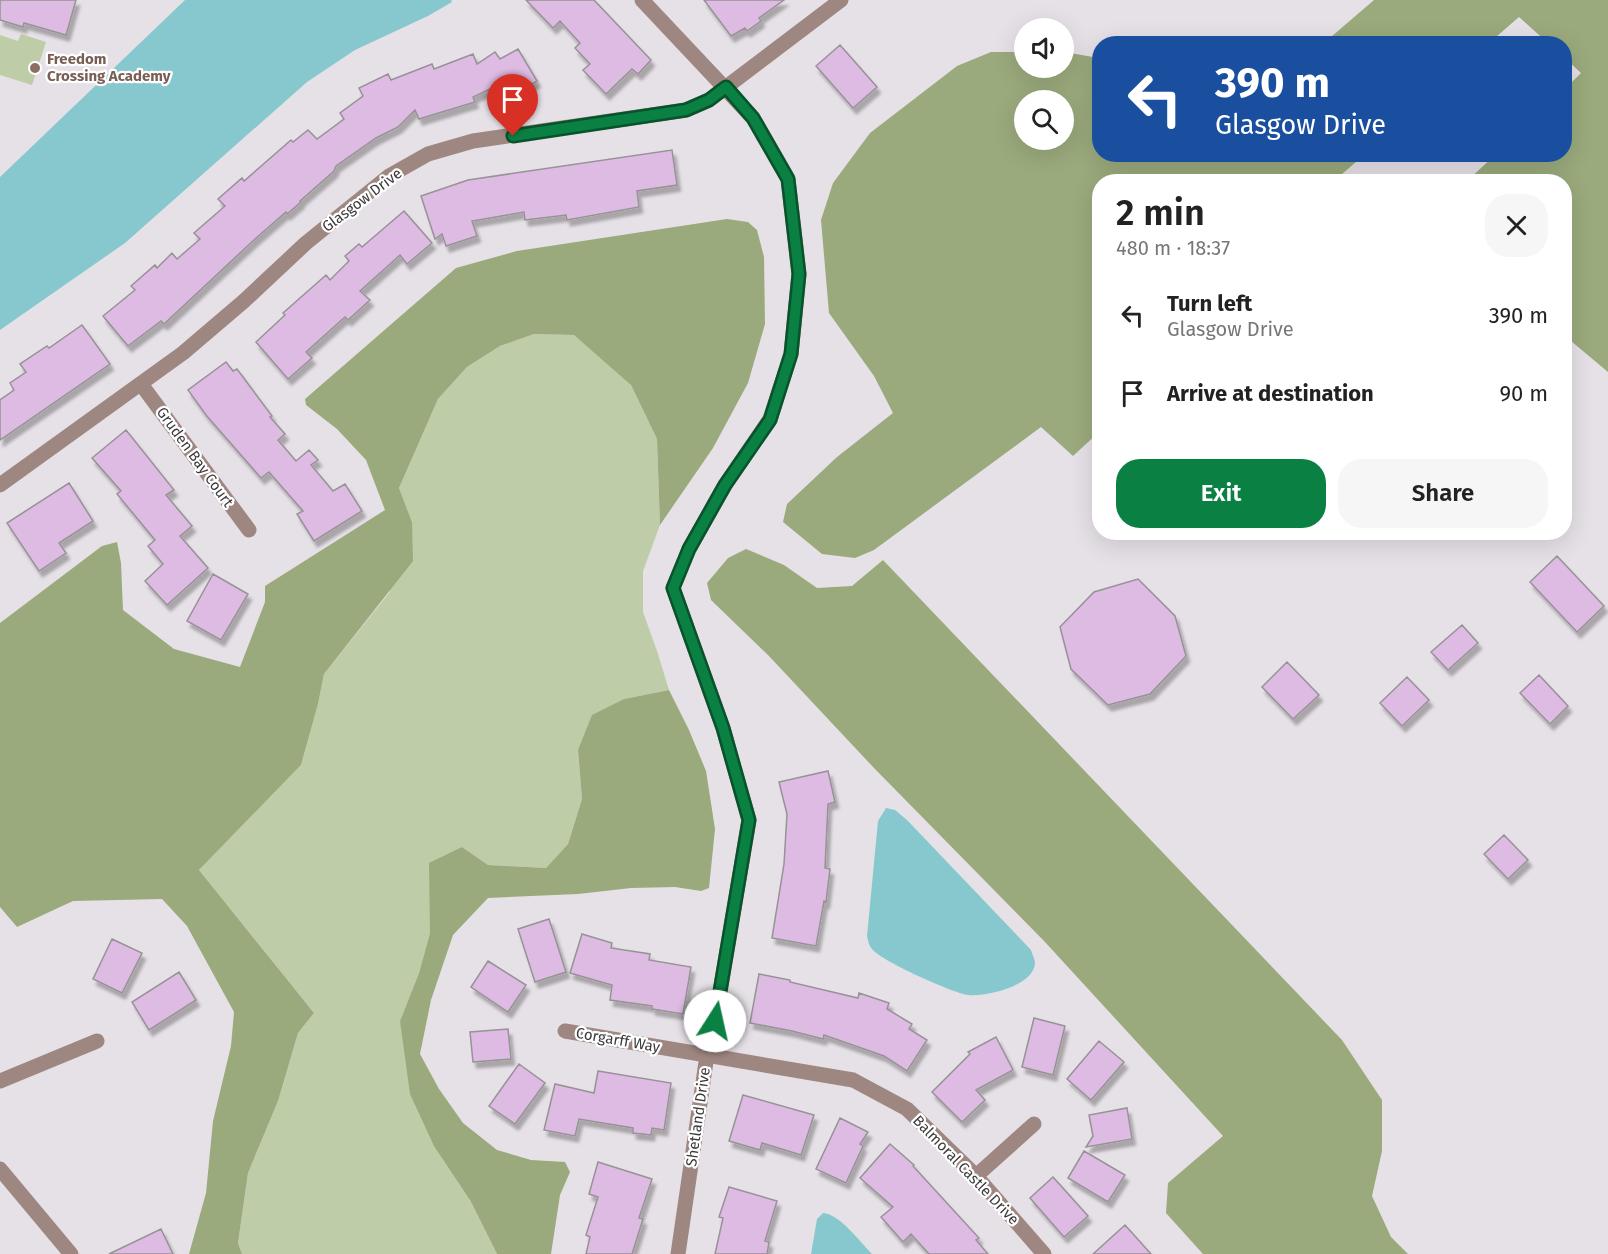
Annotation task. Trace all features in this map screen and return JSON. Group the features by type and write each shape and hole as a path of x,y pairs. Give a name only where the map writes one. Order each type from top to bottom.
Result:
{"street":[{"name":"Shetland Drive","path":"642,0 753,118 788,179 799,274 791,354 770,420 725,485 689,549 673,588 723,728 749,820 715,1021 707,1055 678,1254"},
{"name":"Glasgow Drive","path":"0,485 183,353 244,301 306,243 389,176 428,154 473,141 686,110 709,100 841,0"},
{"name":"Gruden Bay Court","path":"141,384 249,530"},
{"name":"Corgarff Way","path":"565,1031 707,1055"},
{"path":"0,1081 97,1041"},
{"name":"Balmoral Castle Drive","path":"707,1055 853,1080 907,1109 976,1176 1044,1254"},
{"path":"976,1176 1034,1124"},
{"path":"0,1169 71,1254"}],"green space":[{"path":"1374,0 1608,0 1608,372 1572,342 1572,174 1475,174 1487,162 1572,162 1572,82 1581,73 1572,65 1572,36 1540,36 1519,17 1497,36 1332,36"},
{"path":"21,34 46,42 32,85 0,75 0,35 18,41"},
{"path":"991,52 1014,52 1014,78 1074,78 1074,54 1092,57 1092,162 1356,162 1342,174 1092,174 1092,438 1073,456 1041,427 874,550 855,558 822,554 783,522 787,504 837,457 893,413 874,376 829,313 821,220 833,183 870,133 957,66"},
{"path":"727,219 748,222 757,230 764,257 765,324 748,383 713,448 660,525 657,439 631,385 574,335 534,334 500,346 467,367 438,399 399,488 412,522 413,561 324,674 301,765 199,870 314,1013 298,1033 278,1101 248,1173 238,1243 242,1254 189,1254 206,1193 213,1121 231,1046 234,1012 187,926 162,899 73,901 17,927 0,907 0,623 102,546 117,542 121,563 123,610 174,649 240,667 265,602 265,586 385,510 366,460 337,429 306,405 305,399 456,268 517,251"},
{"path":"534,334 574,335 621,374 631,385 657,439 660,525 643,571 643,612 669,690 624,699 578,750 582,799 568,844 546,868 488,865 462,847 430,899 430,933 419,973 400,1021 470,1200 497,1254 242,1254 238,1243 248,1173 278,1101 298,1033 314,1013 199,870 301,765 324,674 389,593 412,522 399,488 438,399 467,367 500,346"},
{"path":"746,549 784,565 817,588 852,586 883,560 1342,1040 1382,1100 1382,1151 1372,1196 1391,1237 1408,1254 1203,1254 1166,1213 1168,1183 1223,1136 1045,942 874,768 768,655 711,600 707,583 728,558"},
{"path":"669,690 706,771 715,829 709,888 701,891 675,887 631,888 578,894 488,898 453,935 431,1000 420,1054 439,1089 463,1123 497,1150 531,1160 565,1162 570,1172 560,1195 551,1254 497,1254 470,1200 434,1146 410,1094 400,1021 419,973 430,933 429,863 462,847 488,865 546,868 568,844 582,799 578,750 592,715 624,699"}],"water":[{"path":"185,0 451,0 452,2 428,16 355,50 307,82 125,243 0,330 0,177"},
{"path":"886,808 895,810 907,820 1031,950 1035,963 1033,971 1027,978 997,992 968,995 918,976 889,961 871,948 867,936 878,821"},
{"path":"823,1213 843,1223 872,1254 811,1254 817,1219"}],"building":[{"path":"0,0 76,0 66,35 24,23 23,27 0,20"},
{"path":"526,0 594,0 651,60 638,74 632,69 606,94 583,70 590,64 575,48 580,43 560,21 553,28"},
{"path":"704,0 784,0 759,18 761,21 747,31 745,28 731,36"},
{"path":"840,45 877,87 853,108 816,66"},
{"path":"518,49 537,81 503,102 494,87 473,97 475,102 419,119 415,110 398,127 376,138 336,166 334,171 301,202 255,239 164,324 161,321 128,346 103,316 135,290 131,286 155,265 157,268 172,253 177,259 200,239 194,233 225,206 218,199 242,178 244,181 291,140 293,142 308,130 317,139 344,119 340,113 363,96 359,88 388,74 391,80 432,64 434,69 473,54 477,64 495,52 500,59"},
{"path":"672,150 677,185 637,191 639,207 567,220 566,215 525,220 524,212 472,221 477,236 446,246 442,234 435,239 421,196 468,180"},
{"path":"404,211 432,243 407,264 400,255 360,291 370,300 348,320 345,317 306,352 312,358 288,379 256,342 285,315 283,313 326,275 330,280 349,261 345,256 359,244 362,247"},
{"path":"82,325 110,364 0,440 0,400 14,390 10,383 26,372 20,364 47,346 49,348"},
{"path":"226,362 233,371 237,369 272,416 270,417 285,434 278,440 296,461 309,450 318,460 311,465 333,491 345,484 362,511 314,541 297,514 303,511 269,472 261,478 206,415 188,390"},
{"path":"126,430 174,490 166,495 192,526 180,536 208,568 167,605 145,581 163,564 148,546 155,540 117,494 121,491 92,458"},
{"path":"69,483 93,521 59,543 66,553 39,571 7,523"},
{"path":"1557,556 1604,606 1577,632 1530,582"},
{"path":"213,574 248,594 221,640 187,621"},
{"path":"1138,579 1175,616 1186,656 1150,694 1108,705 1071,669 1060,627 1094,592"},
{"path":"1462,625 1478,643 1448,670 1431,652"},
{"path":"1287,662 1319,695 1293,719 1262,687"},
{"path":"1539,675 1568,706 1550,724 1520,693"},
{"path":"1407,677 1429,700 1402,726 1380,703"},
{"path":"828,771 835,802 828,804 825,868 830,869 826,902 824,901 816,946 772,938 784,864 787,814 779,782"},
{"path":"1504,835 1528,860 1508,879 1484,854"},
{"path":"549,919 566,972 535,982 518,929"},
{"path":"582,934 612,943 611,948 650,954 649,960 691,967 683,1014 652,1009 652,1006 610,1000 612,985 570,973"},
{"path":"112,939 142,953 122,993 93,979"},
{"path":"488,961 526,985 508,1012 471,987"},
{"path":"179,972 196,1000 149,1030 132,1002"},
{"path":"759,974 858,998 859,993 889,1003 887,1009 912,1024 909,1029 927,1040 907,1071 884,1056 824,1035 823,1039 750,1023"},
{"path":"1034,1018 1065,1026 1053,1075 1022,1067"},
{"path":"508,1029 511,1059 473,1062 470,1032"},
{"path":"996,1037 1013,1070 976,1090 985,1100 962,1122 932,1092 970,1054 968,1052"},
{"path":"1099,1041 1124,1062 1091,1100 1067,1079"},
{"path":"519,1064 545,1083 515,1124 489,1106"},
{"path":"598,1071 671,1083 664,1130 652,1128 651,1135 633,1133 633,1128 579,1119 575,1136 544,1130 555,1084 594,1093"},
{"path":"743,1095 814,1115 801,1155 762,1143 760,1150 729,1141"},
{"path":"1127,1108 1132,1139 1086,1147 1093,1136 1089,1115"},
{"path":"840,1118 868,1132 860,1144 863,1146 846,1183 816,1169"},
{"path":"890,1144 914,1165 979,1238 976,1240 988,1254 929,1254 911,1234 903,1242 881,1217 893,1207 860,1178"},
{"path":"1084,1151 1125,1175 1108,1202 1068,1178"},
{"path":"598,1162 652,1179 639,1218 643,1219 632,1254 586,1254 590,1237 586,1235 598,1197 589,1194"},
{"path":"1053,1177 1088,1216 1064,1237 1030,1198"},
{"path":"729,1187 777,1201 765,1241 769,1242 767,1254 715,1254 723,1218 719,1217"},
{"path":"1125,1225 1151,1254 1093,1254"},
{"path":"161,1229 173,1254 109,1254"}],"place":[{"name":"Freedom Crossing Academy","path":"35,68"}],"route":[{"path":"513,136 686,110 709,100 726,87 753,118 788,179 799,274 791,354 770,420 725,485 689,549 673,588 723,728 749,820 715,1021"}]}
